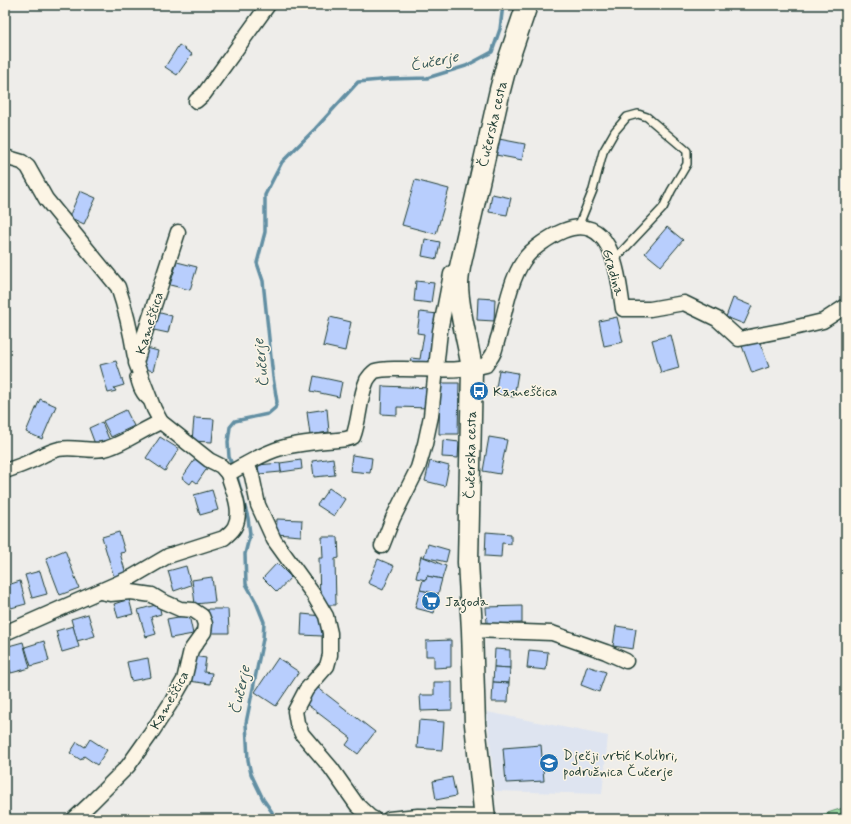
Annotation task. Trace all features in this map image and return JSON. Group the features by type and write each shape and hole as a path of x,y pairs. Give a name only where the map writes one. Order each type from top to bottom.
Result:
{"street":[{"path":"196,101 204,94 268,5"},
{"name":"Čučerska cesta","path":"485,818 475,724 468,562 472,368 463,323 458,286 460,267 504,75 528,5"},
{"path":"5,157 22,162 28,167 46,199 118,287 124,303 130,329 135,370"},
{"path":"236,470 260,456 277,449 353,437 358,425 362,396 367,381 375,371 389,369 472,368 486,365 494,352 514,281 524,259 553,235 578,227"},
{"name":"Gradina","path":"578,227 593,229 600,235 609,247 618,276 623,309 650,309 684,303 717,319 739,339 824,321 846,306"},
{"name":"Kameščica","path":"5,633 132,577 168,556 192,547 224,538 236,526 238,509 236,470 209,460 161,422 135,370 142,342 178,232"},
{"path":"382,546 393,518 418,468 425,444 431,416 440,331 451,274 460,267"},
{"path":"5,471 30,462 43,454 58,449 106,449 123,442 140,431 161,422"},
{"path":"236,470 252,476 258,505 274,540 326,616 330,633 330,655 327,666 306,690 295,711 297,723 302,734 331,768 357,805 374,819"},
{"name":"Kameščica","path":"74,819 128,766 150,735 184,680 191,650 204,632 205,624 202,616 193,610 180,609 152,595 131,592 110,594 100,592"},
{"path":"472,630 552,633 606,652 626,661"},
{"path":"389,819 418,816 485,818"}],"lane":[{"path":"578,227 593,190 603,152 615,131 627,117 638,114 647,117 687,151 687,164 663,208 613,261"}],"shaded area":[{"name":"Dječji vrtić Kolibri, podružnica Čučerje","path":"487,712 608,736 602,794 495,791"}],"green space":[{"path":"846,807 846,819 809,819"}],"building":[{"path":"179,45 192,54 177,75 165,67"},
{"path":"499,139 525,144 522,160 496,155"},
{"path":"415,180 449,189 436,234 402,225"},
{"path":"80,191 96,198 84,224 69,217"},
{"path":"492,194 511,198 507,215 489,212"},
{"path":"667,227 683,240 661,266 645,253"},
{"path":"425,239 440,242 437,259 422,256"},
{"path":"177,262 197,267 190,290 170,285"},
{"path":"416,281 434,283 431,303 414,301"},
{"path":"478,298 495,299 494,321 477,320"},
{"path":"733,298 752,306 744,324 726,317"},
{"path":"153,311 172,316 168,333 149,329"},
{"path":"420,312 438,314 430,368 410,365 411,358 420,359 424,334 417,333"},
{"path":"330,317 351,322 345,351 323,346"},
{"path":"617,317 623,342 604,346 599,321"},
{"path":"671,335 679,368 661,373 652,340"},
{"path":"759,340 769,367 752,373 742,346"},
{"path":"143,347 158,351 153,371 139,367"},
{"path":"116,361 124,385 114,388 116,391 108,393 100,365"},
{"path":"499,370 518,373 514,397 495,394"},
{"path":"314,376 342,382 339,397 311,391"},
{"path":"440,383 459,383 458,434 439,434"},
{"path":"382,386 431,388 430,408 397,407 397,415 381,414"},
{"path":"40,399 56,406 42,439 26,432"},
{"path":"327,409 329,432 310,435 307,412"},
{"path":"126,410 134,426 111,437 103,421"},
{"path":"194,418 214,419 212,442 192,441"},
{"path":"102,422 109,439 95,444 89,428"},
{"path":"160,437 179,449 165,471 146,458"},
{"path":"489,437 507,440 500,474 483,471"},
{"path":"443,440 459,442 458,458 442,457"},
{"path":"352,455 372,458 370,473 350,471"},
{"path":"333,458 335,475 314,477 312,461"},
{"path":"195,459 208,467 197,483 193,480 190,484 182,478"},
{"path":"301,460 302,469 281,472 280,463"},
{"path":"430,461 449,466 445,486 425,481"},
{"path":"280,463 281,472 259,474 258,465"},
{"path":"329,488 345,499 334,516 317,505"},
{"path":"212,490 218,510 200,515 194,495"},
{"path":"277,519 302,520 301,536 276,534"},
{"path":"119,532 125,552 120,553 126,574 114,577 102,537"},
{"path":"486,532 511,534 511,544 502,543 501,557 485,556"},
{"path":"322,537 338,537 339,558 335,559 336,605 320,605 319,558 323,558"},
{"path":"428,544 449,550 446,562 424,557"},
{"path":"65,550 79,588 60,595 46,558"},
{"path":"421,556 446,566 442,579 427,576 426,580 416,578"},
{"path":"378,559 394,566 383,590 368,583"},
{"path":"277,563 291,577 277,592 263,578"},
{"path":"186,566 191,585 174,591 168,571"},
{"path":"40,571 47,594 32,598 25,575"},
{"path":"427,576 442,579 438,594 420,590 423,580 426,580"},
{"path":"212,577 215,602 195,604 192,580"},
{"path":"20,581 26,604 11,608 5,586"},
{"path":"420,590 438,594 434,613 415,608"},
{"path":"129,599 133,614 118,618 114,604"},
{"path":"159,604 161,614 151,617 156,634 146,637 138,610"},
{"path":"522,606 522,623 487,624 486,607"},
{"path":"208,609 228,609 229,633 208,633"},
{"path":"88,614 95,636 77,641 71,619"},
{"path":"302,614 323,616 322,636 301,635"},
{"path":"189,615 193,634 171,638 167,619"},
{"path":"73,626 79,647 62,652 56,631"},
{"path":"616,626 636,629 633,649 613,646"},
{"path":"451,640 451,667 434,668 434,656 426,656 426,641"},
{"path":"44,641 49,661 31,666 25,647"},
{"path":"23,642 30,668 11,673 5,654 5,647"},
{"path":"495,649 510,650 510,668 494,667"},
{"path":"529,650 548,652 546,670 527,668"},
{"path":"193,656 206,658 204,672 212,673 210,684 189,681"},
{"path":"148,658 151,677 131,681 127,662"},
{"path":"278,658 299,672 276,706 255,692"},
{"path":"587,666 606,672 599,692 581,685"},
{"path":"494,667 510,668 509,683 493,682"},
{"path":"434,682 452,682 452,710 421,711 420,695 434,695"},
{"path":"493,682 509,683 508,702 492,702"},
{"path":"317,687 375,732 358,754 346,745 351,738 305,703"},
{"path":"419,720 444,722 442,750 417,748"},
{"path":"90,739 107,750 97,765 84,756 81,760 70,753 77,742 85,747"},
{"path":"541,745 544,781 506,783 503,748"},
{"path":"452,777 456,796 436,800 433,781"}],"waterway":[{"name":"Čučerje","path":"233,467 229,457 228,442 230,427 235,421 268,414 275,408 277,402 263,281 257,263 265,232 265,195 282,162 358,82 427,78 466,66 492,52 500,29 503,5"},
{"name":"Čučerje","path":"236,473 248,518 250,534 245,554 246,584 256,602 264,622 263,639 246,723 248,760 251,774 263,799 272,812 273,819"}],"place":[{"name":"Kameščica","path":"479,391"},
{"name":"Jagoda","path":"431,601"},
{"name":"Dječji vrtić Kolibri, podružnica Čučerje","path":"549,763"}]}
